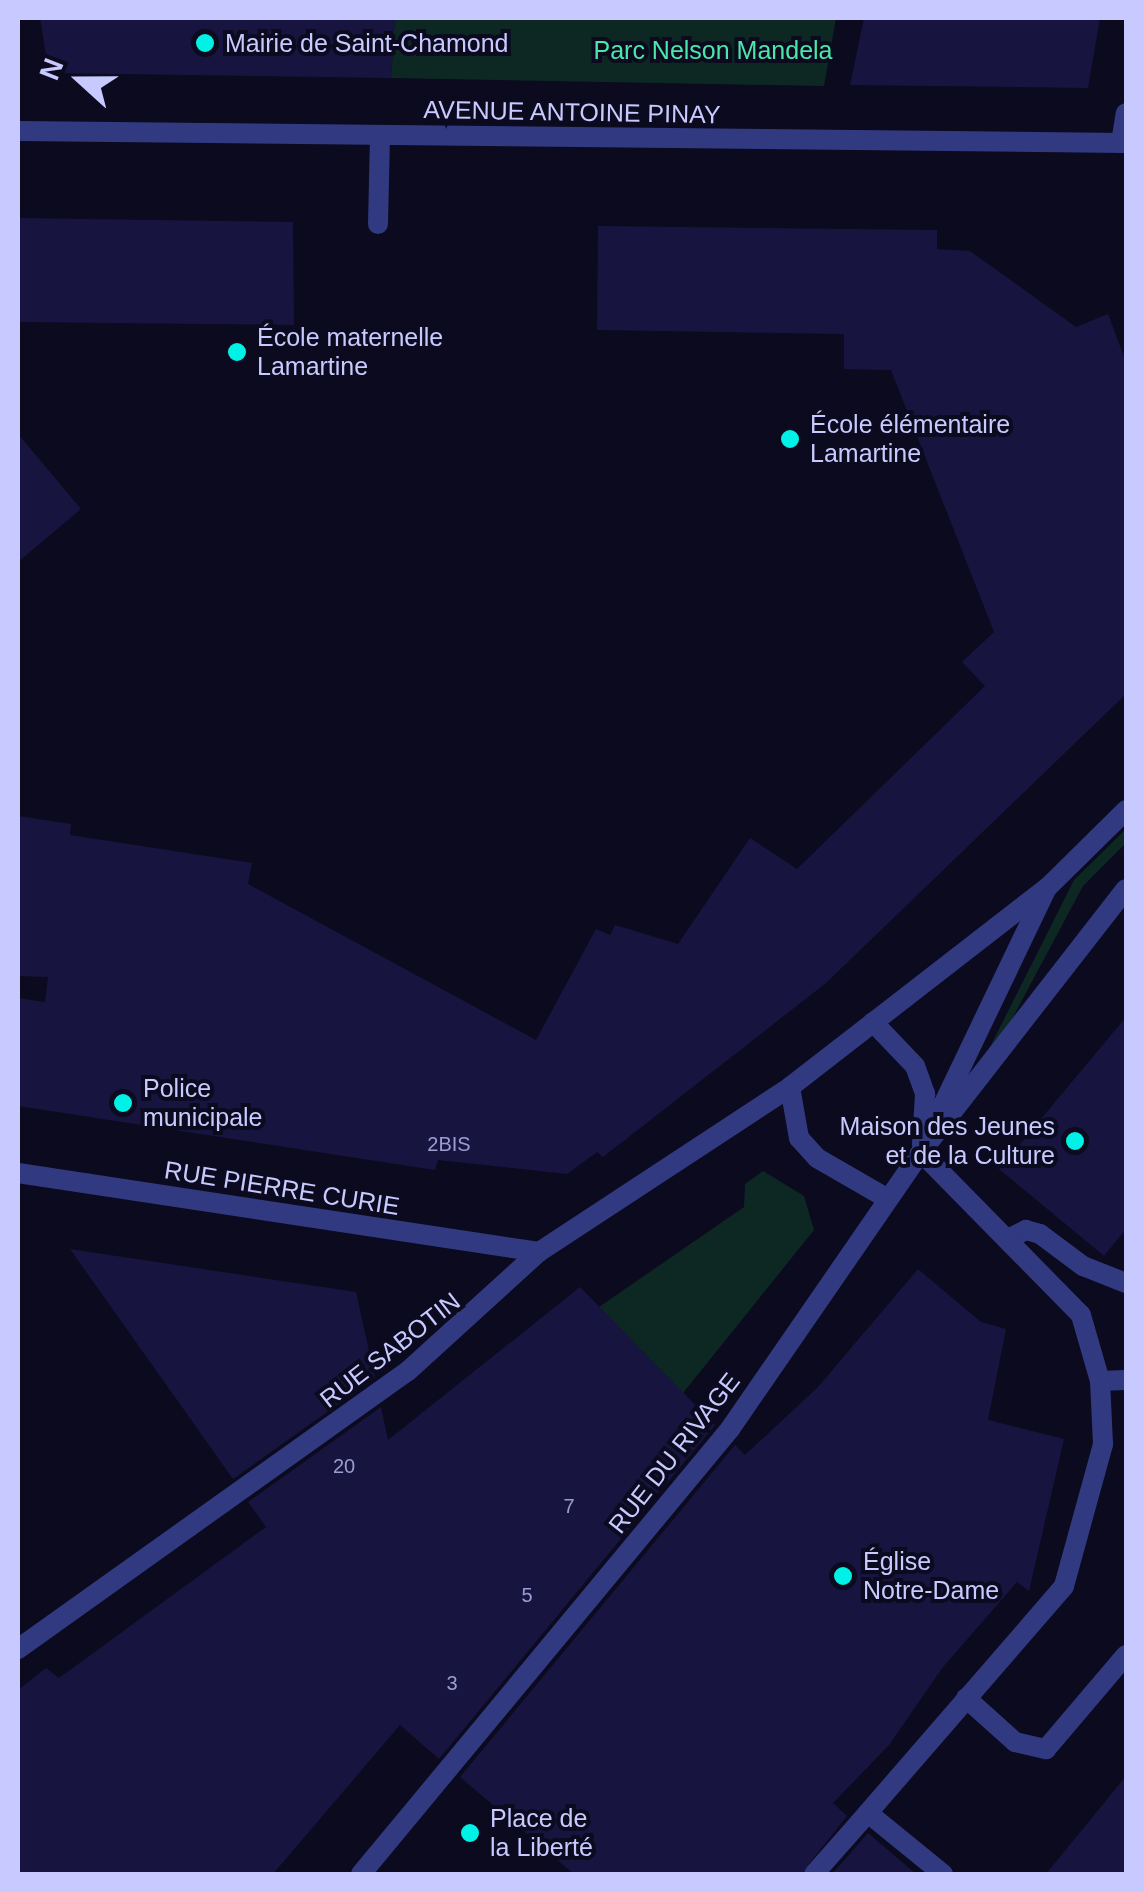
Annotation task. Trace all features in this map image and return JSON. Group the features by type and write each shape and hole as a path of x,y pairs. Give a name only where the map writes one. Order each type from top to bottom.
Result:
{"street":[{"path":"1124,143 1126,113"},
{"name":"AVENUE ANTOINE PINAY","path":"18,131 1124,143"},
{"path":"378,224 380,136"},
{"path":"888,1199 817,1158 799,1138 790,1087 1047,888 1126,810"},
{"path":"921,1152 1047,888"},
{"path":"921,1152 1126,889"},
{"path":"873,1022 894,1039 920,1080 927,1123 921,1152"},
{"name":"RUE SABOTIN","path":"18,1650 408,1371 540,1252 790,1087"},
{"path":"814,1874 1064,1586 1076,1558 1103,1444 1100,1381 1081,1315 1010,1238 921,1152"},
{"name":"RUE DU RIVAGE","path":"360,1874 730,1429 921,1152"},
{"name":"RUE PIERRE CURIE","path":"18,1172 540,1252"},
{"path":"1010,1238 1026,1230 1040,1234 1083,1266 1126,1283"},
{"path":"1100,1381 1126,1380"},
{"path":"966,1698 1015,1742 1046,1749 1126,1655"},
{"path":"864,1818 943,1874"}],"green space":[{"name":"Parc Nelson Mandela","path":"395,18 836,18 824,86 391,78"},
{"path":"1126,829 1126,843 1083,886 996,1049 989,1049 1074,880"},
{"path":"763,1171 804,1196 814,1230 683,1393 599,1307 744,1207 745,1184"}],"building":[{"name":"Mairie de Saint-Chamond","path":"40,18 395,18 391,78 49,73"},
{"path":"864,18 1100,18 1088,88 850,85"},
{"path":"18,218 293,222 294,325 18,322"},
{"path":"598,226 937,230 937,249 970,251 1076,327 1108,314 1126,362 1126,694 826,983 603,1157 597,1152 567,1174 438,1160 435,1170 18,1106 18,998 45,1002 48,977 18,976 18,816 71,824 70,835 252,863 248,884 536,1040 596,929 610,935 615,925 678,944 750,838 797,869 985,686 962,662 994,632 891,370 844,369 844,334 597,330"},
{"path":"18,434 81,509 18,562"},
{"name":"Maison des Jeunes et de la Culture","path":"1126,1017 1126,1229 1104,1256 999,1169"},
{"path":"70,1249 356,1292 375,1378 233,1479"},
{"name":"Église Notre-Dame","path":"918,1269 981,1322 1006,1329 988,1420 1064,1439 1029,1591 1017,1582 943,1667 889,1745 833,1803 847,1816 801,1874 574,1874 460,1777 735,1445 745,1455 818,1387"},
{"path":"580,1287 715,1425 439,1759 400,1725 273,1874 18,1874 18,1690 46,1668 59,1678 266,1527 248,1502 381,1407 388,1440"},
{"path":"1126,1776 1126,1874 1046,1874"},
{"path":"868,1833 916,1874 832,1874"}],"place":[{"name":"Mairie de Saint-Chamond","path":"205,43"},
{"name":"École maternelle Lamartine","path":"237,352"},
{"name":"École élémentaire Lamartine","path":"790,439"},
{"name":"Police municipale","path":"123,1103"},
{"name":"Maison des Jeunes et de la Culture","path":"1075,1141"},
{"name":"Église Notre-Dame","path":"843,1576"},
{"name":"Place de la Liberté","path":"470,1833"}]}
